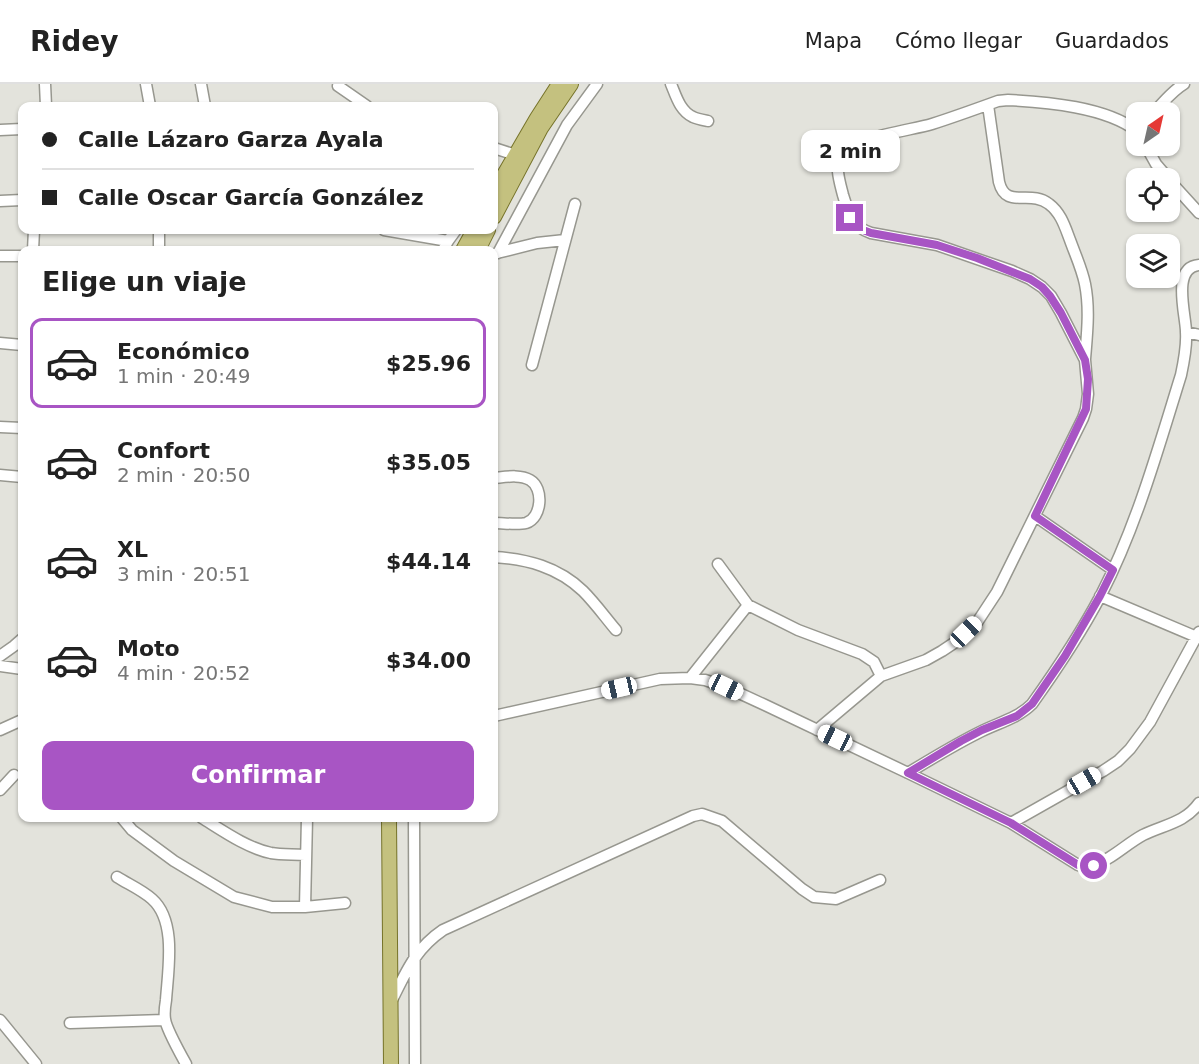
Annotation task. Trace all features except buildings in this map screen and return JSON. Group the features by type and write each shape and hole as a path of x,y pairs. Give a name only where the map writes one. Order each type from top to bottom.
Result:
{"main road":[{"path":"498,208 520,157 559,84"},
{"path":"498,187 571,84"},
{"path":"389,822 391,1064"}],"street":[{"path":"45,84 46,102"},
{"path":"146,84 149,102"},
{"path":"201,84 204,102"},
{"path":"498,249 567,125 597,84"},
{"path":"671,84 680,106 685,111 693,118 708,120"},
{"path":"1163,102 1184,84"},
{"path":"338,86 361,102"},
{"path":"1085,360 1050,296 1030,279 937,245 863,230 850,218 839,178 839,159 846,149 864,140 929,124 998,101 1008,100 1096,111 1126,124"},
{"path":"817,730 881,676 926,660 957,641 975,624 997,592 1086,409 1088,379 1085,360 1088,322 1085,282 1065,228 1056,211 1047,202 1031,197 1009,197 1002,192 988,105"},
{"path":"0,130 18,129"},
{"path":"498,149 520,157"},
{"path":"1180,192 1199,213"},
{"path":"0,201 18,200"},
{"path":"532,365 575,204"},
{"path":"399,234 445,246"},
{"path":"498,253 537,243 565,240"},
{"path":"0,256 18,256"},
{"path":"908,773 961,741 1026,710 1065,656 1100,596 1135,517 1178,386 1184,363 1186,332 1181,291 1184,278 1190,268 1199,265"},
{"path":"1186,332 1199,335"},
{"path":"0,343 18,345"},
{"path":"0,427 18,429"},
{"path":"0,475 18,477"},
{"path":"498,478 515,477 530,480 539,493 538,509 533,519 522,523 498,523"},
{"path":"1035,516 1113,570"},
{"path":"498,558 523,561 558,572 585,593 616,630"},
{"path":"718,564 748,605 798,630 862,654 874,662 881,676"},
{"path":"1011,823 1103,771 1130,749 1150,722 1198,636 1100,596"},
{"path":"690,678 748,605"},
{"path":"0,656 18,642"},
{"path":"0,666 18,668"},
{"path":"498,715 660,679 705,680 726,687 1011,823 1078,865 1088,867 1094,866 1143,835 1182,819 1199,803"},
{"path":"0,730 18,722"},
{"path":"0,790 14,775"},
{"path":"391,1002 414,957 426,943 443,930 682,820 702,814 722,821 814,897 836,899 880,880"},
{"path":"125,822 132,830 174,861 234,897 272,907 345,903"},
{"path":"209,822 241,841 270,853 305,855"},
{"path":"304,907 307,822"},
{"path":"414,822 415,1064"},
{"path":"117,877 151,898 159,906 164,917 169,954 164,1020 186,1064"},
{"path":"0,1020 36,1064"},
{"path":"70,1023 164,1020"}],"route":[{"path":"850,218 857,226 871,233 937,245 1030,279 1050,296 1085,360 1088,379 1086,409 1035,516 1113,570 1065,656 1026,710 961,741 908,773 1011,823 1082,867 1094,866"}]}
